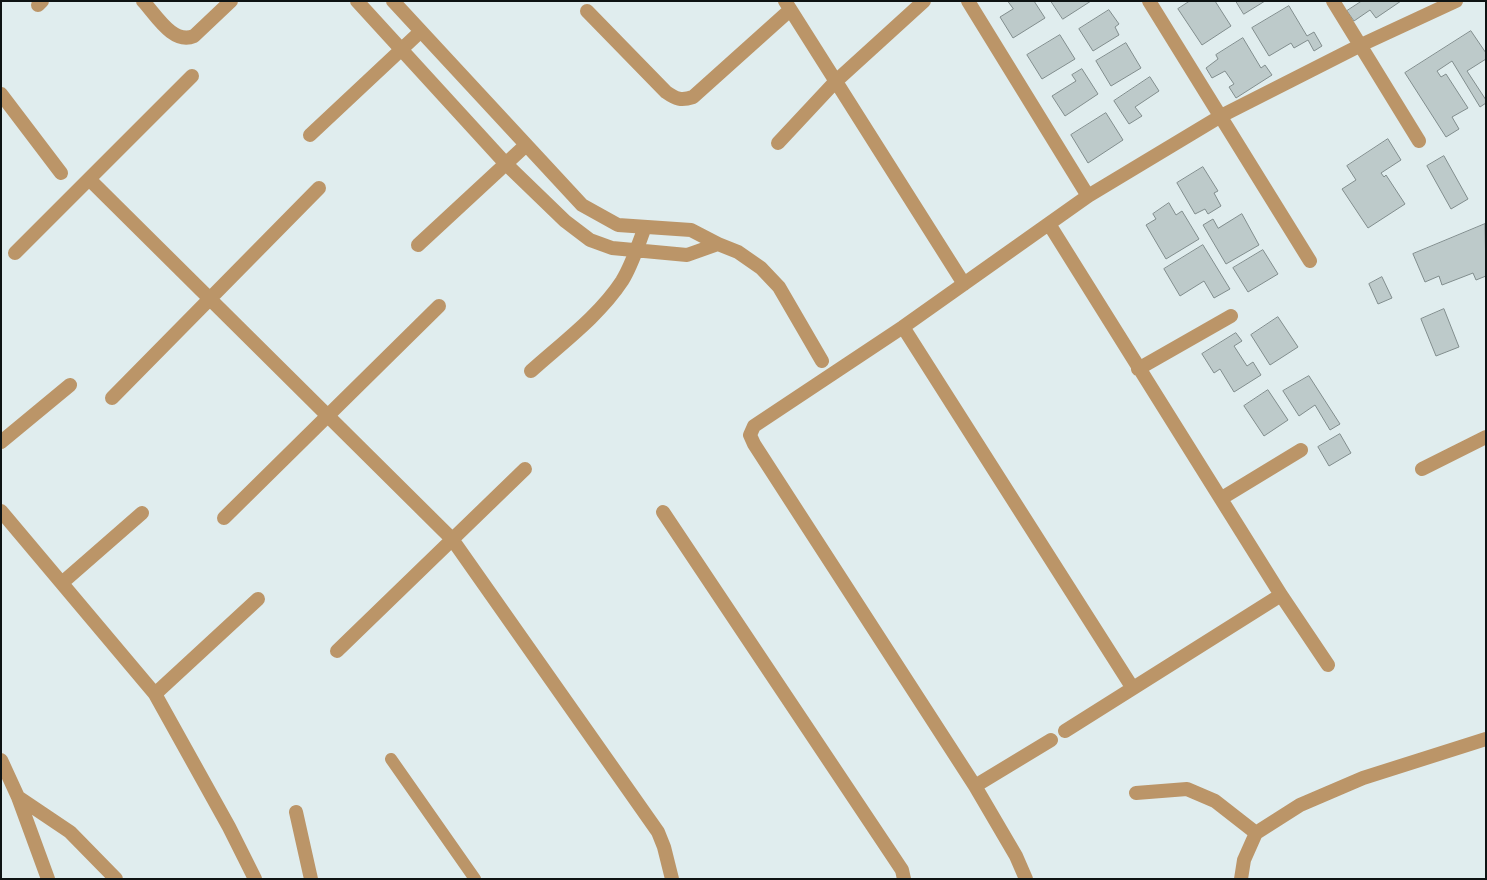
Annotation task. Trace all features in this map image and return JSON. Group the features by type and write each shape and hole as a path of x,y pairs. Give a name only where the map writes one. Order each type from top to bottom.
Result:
{"street":[{"path":"143,1 170,31 178,37 188,39 194,36 231,1"},
{"path":"357,1 506,164 565,221 590,240 612,248 687,254 718,244"},
{"path":"393,1 525,146 582,205 618,225 691,230 738,252 754,262 779,288 822,361"},
{"path":"778,143 835,82 924,1"},
{"path":"968,1 1088,196"},
{"path":"1148,1 1310,261"},
{"path":"1333,1 1419,141"},
{"path":"1026,879 1016,856 975,786 750,435 754,426 903,327 1088,196 1221,116 1360,45 1456,1"},
{"path":"587,11 666,92 676,99 683,100 693,97 787,6 964,284"},
{"path":"310,135 420,32"},
{"path":"15,253 192,76"},
{"path":"1,94 61,173"},
{"path":"418,245 525,146"},
{"path":"89,179 452,539 658,832 664,846 672,879"},
{"path":"112,398 319,188"},
{"path":"1049,224 1138,369 1222,498 1281,594 1328,664"},
{"path":"531,371 588,320 613,294 623,279 644,227"},
{"path":"687,254 691,230"},
{"path":"224,518 439,306"},
{"path":"1138,369 1231,316"},
{"path":"903,327 1132,687"},
{"path":"1,442 70,385"},
{"path":"1422,469 1486,437"},
{"path":"1222,498 1301,450"},
{"path":"337,651 524,469"},
{"path":"1,511 63,582 155,694 229,827 255,879"},
{"path":"663,512 896,862 904,879"},
{"path":"63,582 142,514"},
{"path":"1065,731 1281,594"},
{"path":"155,694 258,599"},
{"path":"1241,879 1244,860 1256,832 1300,805 1363,778 1486,739"},
{"path":"975,786 1051,740"},
{"path":"1,760 18,797 48,879"},
{"path":"1136,793 1187,789 1215,800 1256,832"},
{"path":"18,797 70,832 116,879"},
{"path":"296,812 311,879"}],"lane":[{"path":"391,759 475,879"}],"building":[{"path":"1008,1 1034,1 1045,18 1013,38 1000,17 1013,9"},
{"path":"1051,1 1091,1 1063,19"},
{"path":"1190,1 1215,1 1231,26 1202,45 1178,9"},
{"path":"1236,1 1265,1 1244,14"},
{"path":"1362,1 1401,1 1376,18 1370,10 1354,21 1347,11"},
{"path":"1289,6 1307,36 1314,32 1322,46 1314,51 1308,40 1294,48 1291,43 1269,56 1252,28"},
{"path":"1109,10 1119,24 1115,27 1119,35 1093,51 1079,29"},
{"path":"1471,31 1486,53 1486,59 1467,71 1486,100 1486,103 1480,107 1452,61 1437,71 1441,77 1446,74 1468,108 1452,117 1459,129 1446,137 1405,73"},
{"path":"1060,35 1075,59 1042,79 1027,55"},
{"path":"1243,38 1261,68 1265,65 1272,75 1236,98 1229,87 1234,84 1225,71 1212,78 1206,68 1218,59 1216,55"},
{"path":"1126,43 1141,68 1111,86 1096,61"},
{"path":"1082,69 1098,94 1065,116 1052,96 1076,81 1072,75"},
{"path":"1150,77 1159,91 1135,107 1142,116 1129,124 1114,101"},
{"path":"1106,113 1123,140 1088,163 1071,135"},
{"path":"1388,139 1401,160 1381,173 1384,177 1386,175 1405,204 1368,228 1342,189 1356,180 1347,166"},
{"path":"1444,156 1468,199 1451,209 1427,166"},
{"path":"1203,167 1218,191 1214,193 1221,206 1208,214 1205,209 1195,214 1177,183"},
{"path":"1169,203 1176,215 1182,211 1199,239 1166,259 1146,225 1156,219 1153,214"},
{"path":"1242,214 1259,245 1226,264 1203,225 1213,219 1218,228"},
{"path":"1485,224 1486,276 1476,280 1473,273 1442,285 1439,276 1425,282 1413,254"},
{"path":"1203,245 1230,289 1214,298 1204,281 1180,296 1164,269"},
{"path":"1263,250 1278,274 1248,292 1233,268"},
{"path":"1382,277 1392,298 1378,304 1369,284"},
{"path":"1444,309 1459,347 1436,356 1421,319"},
{"path":"1278,317 1298,347 1270,365 1251,335"},
{"path":"1236,333 1242,341 1234,346 1247,366 1253,362 1261,375 1234,392 1220,369 1214,373 1202,354"},
{"path":"1309,376 1340,424 1330,430 1315,405 1299,416 1283,391"},
{"path":"1268,390 1288,420 1264,436 1244,406"},
{"path":"1340,434 1351,453 1329,466 1318,447"}]}
